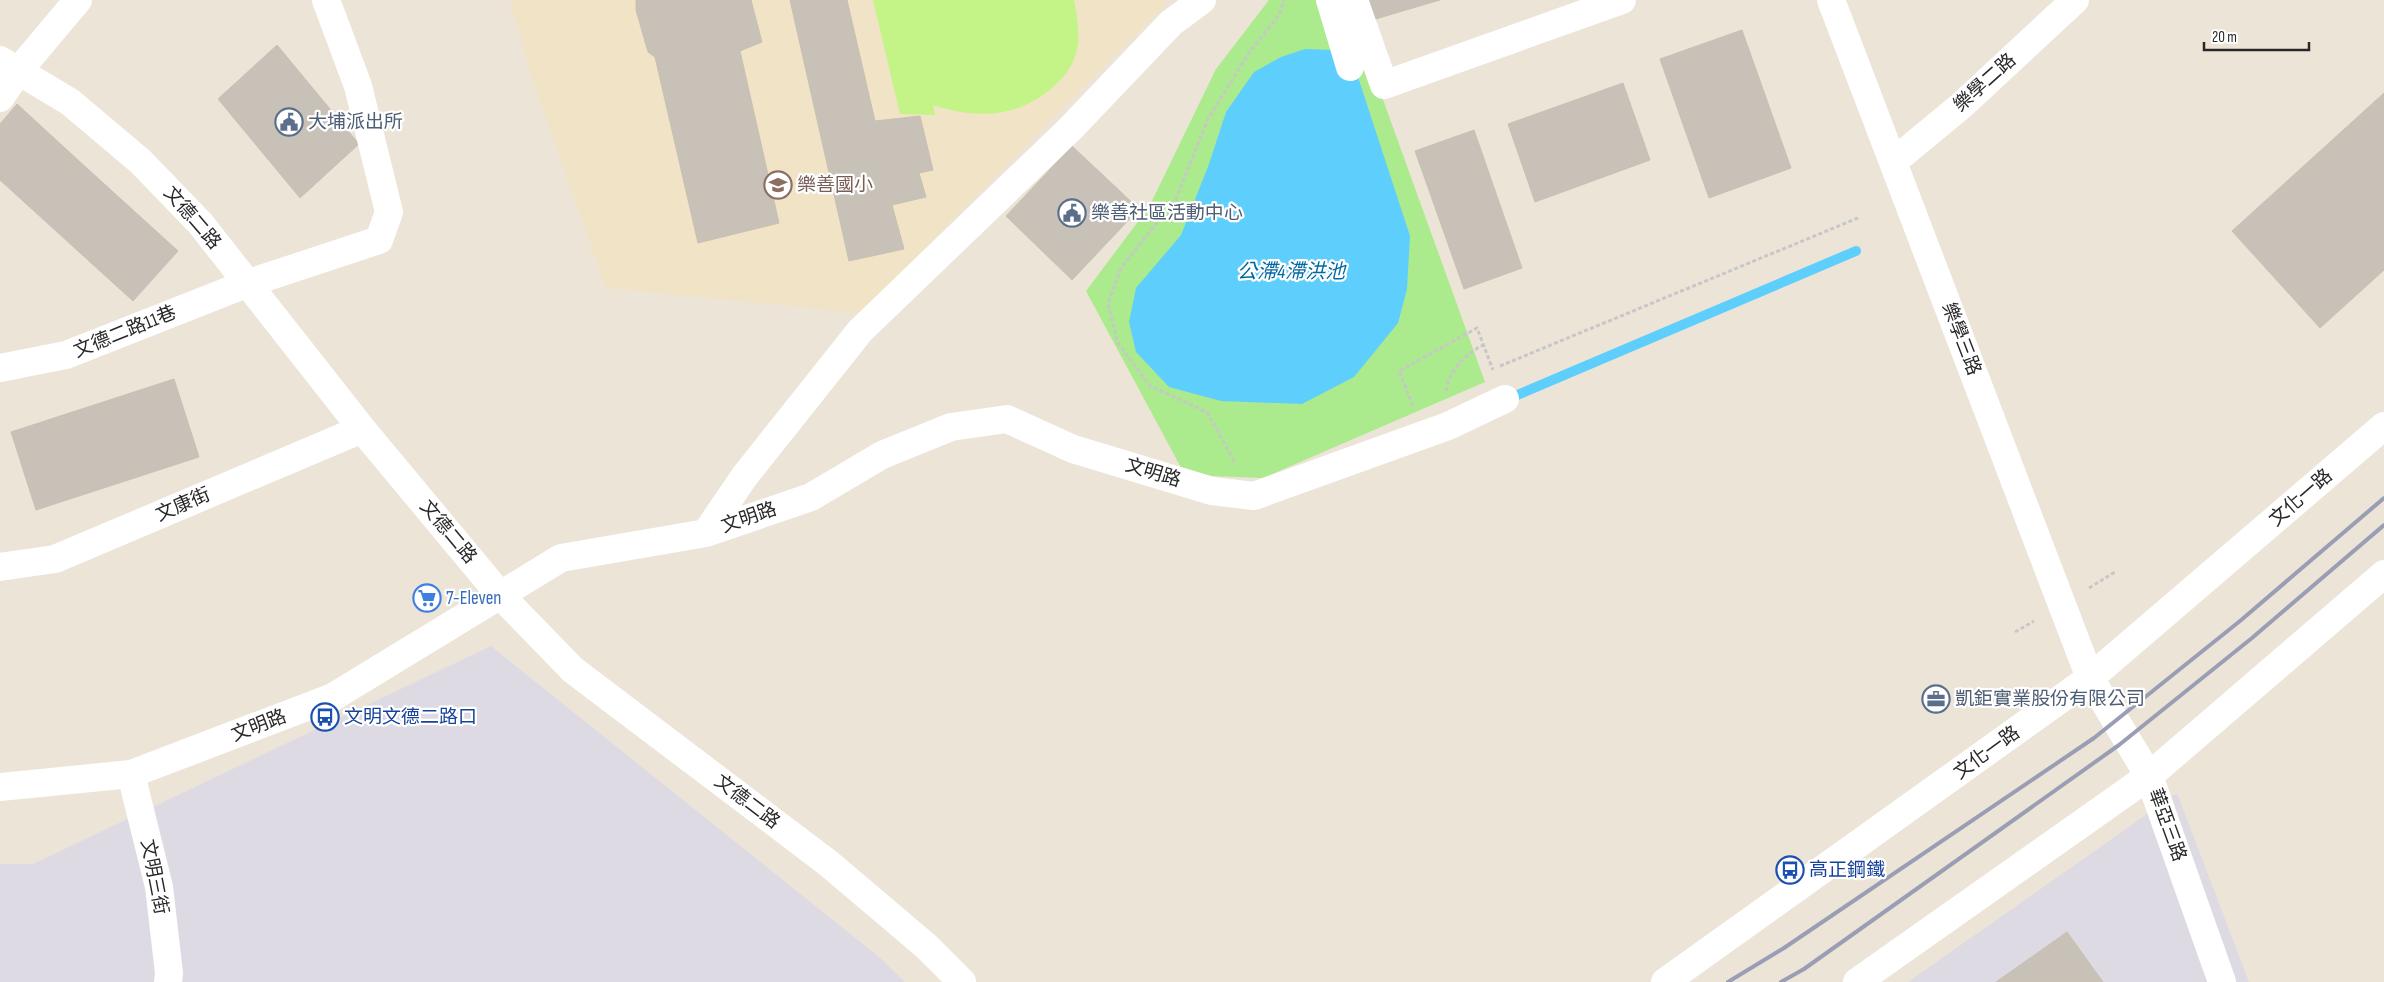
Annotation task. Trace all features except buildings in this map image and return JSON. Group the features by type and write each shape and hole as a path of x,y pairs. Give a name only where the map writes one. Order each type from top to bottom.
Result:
{"street":[{"path":"0,98 10,64 78,0"},
{"name":"文德二路11巷","path":"0,368 66,355 246,284 379,240 389,212 358,86 326,0"},
{"path":"706,533 744,477 860,331 1071,128 1172,23 1202,0"},
{"path":"1330,0 1350,67"},
{"path":"1354,0 1384,85 1622,0"},
{"name":"樂學三路","path":"1831,0 2090,678"},
{"name":"樂學二路","path":"1893,162 1962,105 2075,0"},
{"name":"文德二路","path":"10,64 70,102 140,161 200,223 246,284 362,429 501,596 574,670 828,863 926,946 962,982"},
{"name":"文明路","path":"0,788 131,774 333,697 561,558 706,533 812,497 882,455 951,427 1007,419 1073,449 1212,491 1254,496 1436,430 1505,399"},
{"name":"文化一路","path":"1665,982 2090,678 2384,426"},
{"name":"文康街","path":"0,567 55,559 362,429"},
{"path":"1857,982 2149,776 2384,574"},
{"name":"華亞三路","path":"2090,678 2149,776 2222,982"},
{"name":"文明三街","path":"131,774 159,886 169,973 168,982"}],"path":[{"path":"1254,496 1207,412 1150,386 1144,379 1118,344 1108,303 1121,268 1176,199 1208,119 1248,54 1280,15 1284,0"},
{"path":"1493,370 1858,218"},
{"path":"1436,430 1399,371 1477,328 1505,399"},
{"path":"1436,430 1444,408 1447,384 1458,364 1471,351 1483,345"}],"shaded area":[{"name":"樂善國小","path":"510,0 1166,0 1166,4 860,313 606,288 533,82"},
{"path":"491,646 879,957 905,982 0,982 0,864 33,864"},
{"path":"2177,793 2249,982 1908,982"}],"green space":[{"path":"873,0 1074,0 1078,33 1076,53 1070,68 1060,80 1039,98 1025,105 995,113 980,114 949,110 933,105 935,115 900,114"},
{"path":"1269,0 1347,0 1485,382 1263,478 1185,475 1086,291 1149,207 1216,69"}],"water":[{"name":"公滯4滯洪池","path":"1305,49 1333,50 1357,74 1410,236 1407,289 1398,323 1354,377 1302,404 1221,401 1169,387 1136,352 1129,322 1136,288 1181,235 1209,164 1226,112 1254,72 1281,57"}],"waterway":[{"path":"1515,396 1856,251"}],"railway":[{"path":"1728,982 1784,948 2094,738 2240,621 2384,498"},
{"path":"1781,982 1804,969 2119,745 2252,638 2384,525"}],"place":[{"name":"大埔派出所","path":"289,122"},
{"name":"樂善國小","path":"778,185"},
{"name":"樂善社區活動中心","path":"1072,213"},
{"name":"7-Eleven","path":"427,598"},
{"name":"凱鉅實業股份有限公司","path":"1936,699"},
{"name":"文明文德二路口","path":"325,717"},
{"name":"高正鋼鐵","path":"1790,870"}]}
